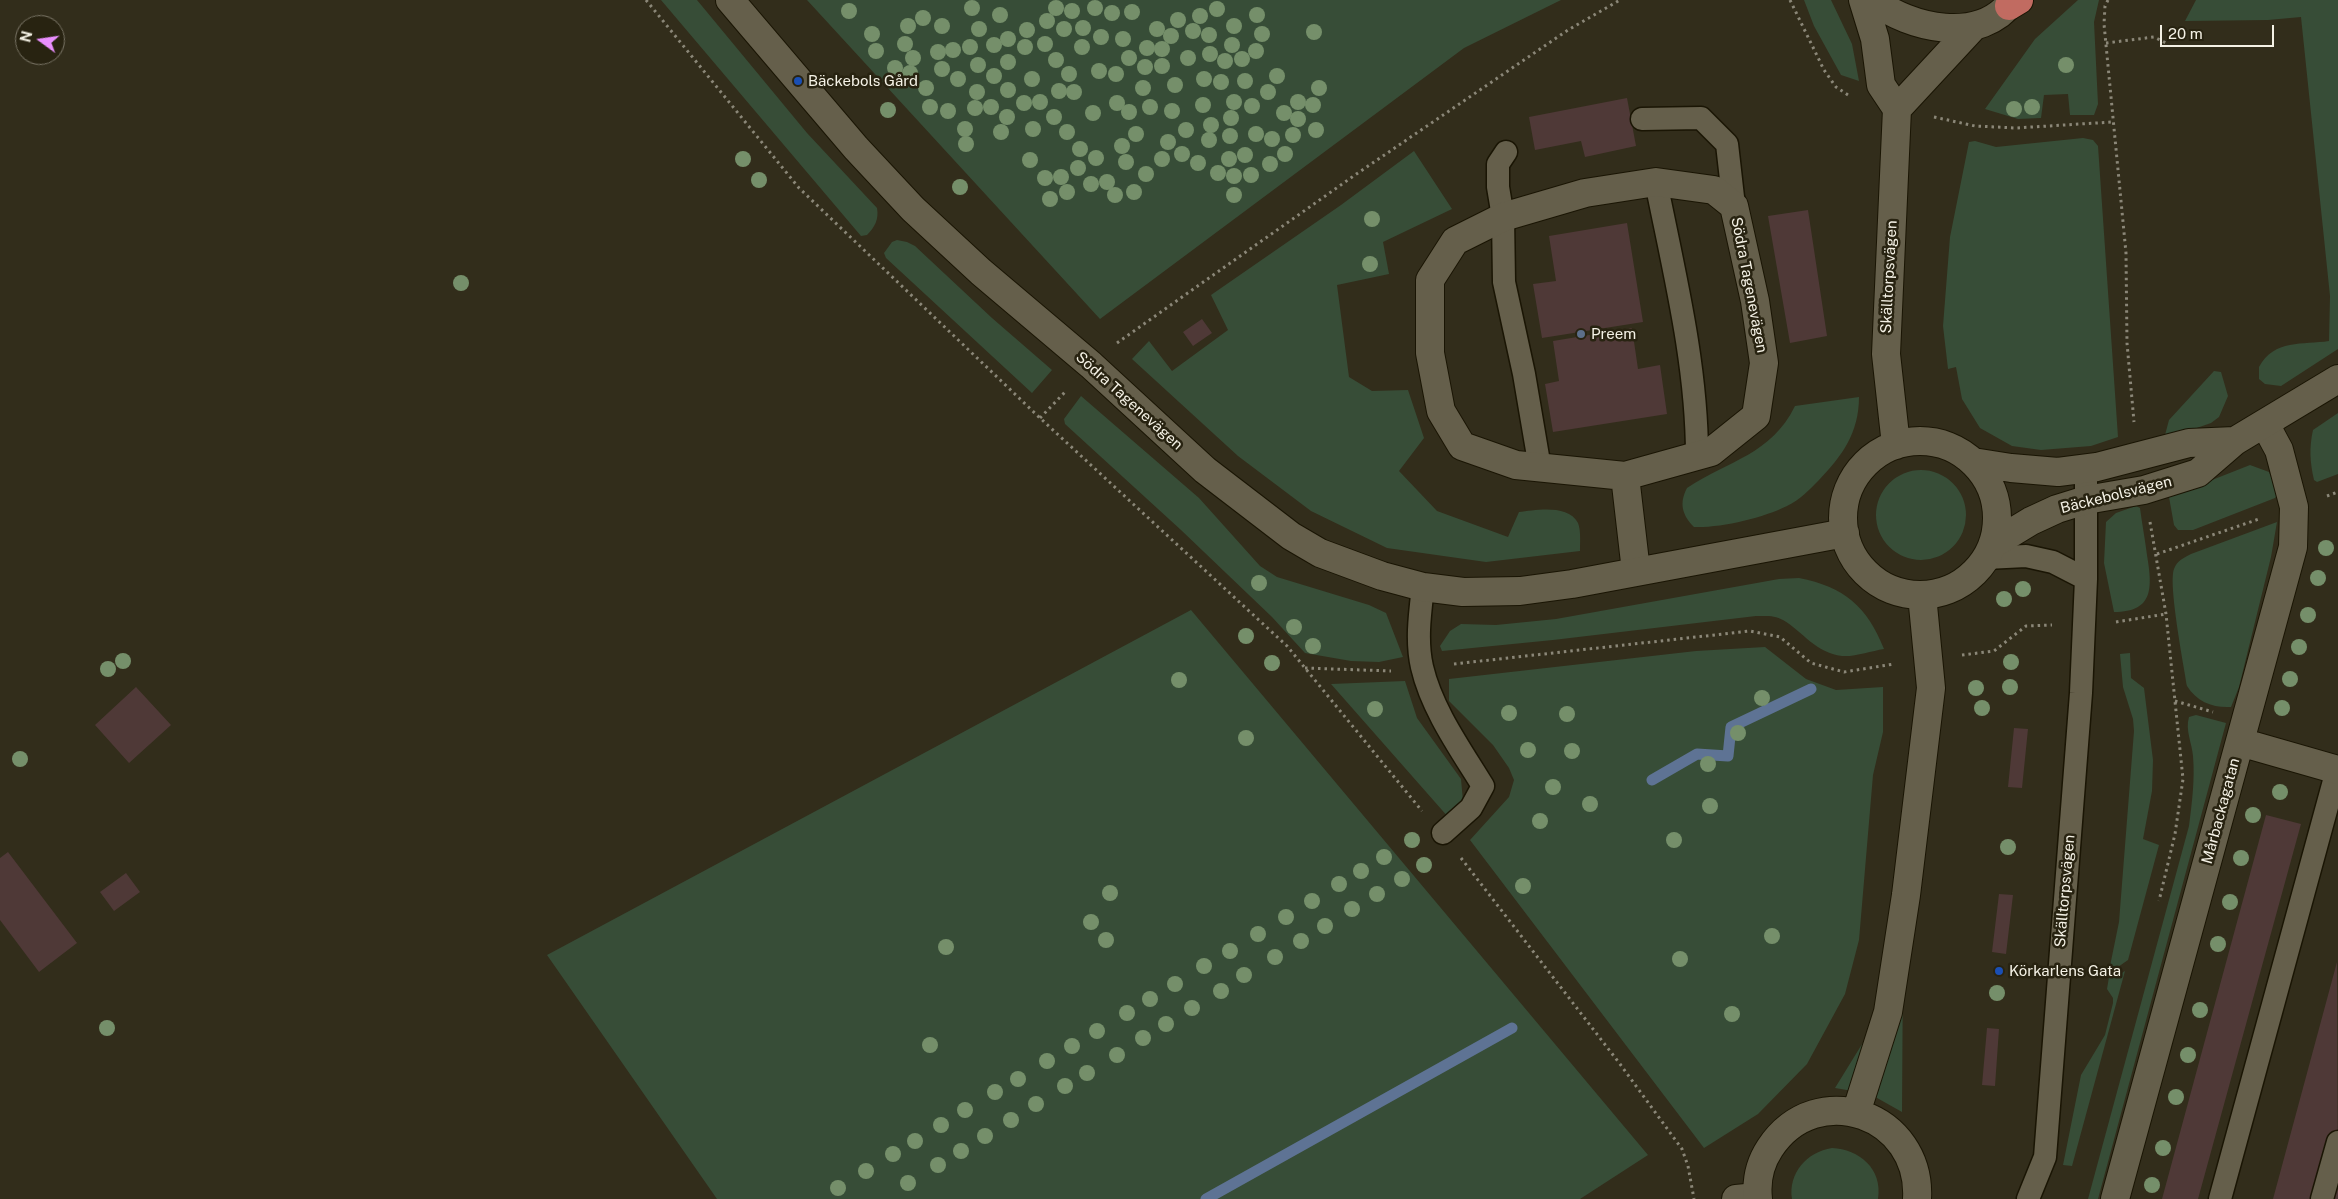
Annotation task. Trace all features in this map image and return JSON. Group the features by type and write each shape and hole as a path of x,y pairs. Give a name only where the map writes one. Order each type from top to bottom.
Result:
{"street":[{"name":"Södra Tagenevägen","path":"730,0 856,148 913,209 981,272 1091,365 1205,470 1291,536 1320,553 1382,576 1423,587 1463,592 1520,591 1572,584 1845,533"},
{"path":"1863,0 1875,39 1881,85 1897,109 1974,26"},
{"path":"1873,0 1889,12 1916,23 1945,28 1974,26 1989,21 2014,2"},
{"name":"Skälltorpsvägen","path":"1896,445 1886,354 1897,109"},
{"name":"Södra Tagenevägen","path":"1656,182 1714,190 1734,206 1755,301 1764,363 1756,416 1711,452 1625,476 1516,465 1462,446 1441,411 1430,353 1430,280 1455,241 1503,217 1585,193 1656,182"},
{"name":"Bäckebolsvägen","path":"1989,551 2031,521 2057,509 2086,500 2144,490 2198,473 2235,441 2338,379"},
{"name":"Mårbackagatan","path":"2115,1199 2293,547 2294,507 2279,450 2265,424"},
{"name":"Bäckebolsvägen","path":"1973,462 2011,468 2058,472 2086,469 2189,443 2235,441"},
{"path":"1909,442 1936,443 1962,453 1973,462 1990,486 1994,500 1996,529 1989,551 1977,570 1952,588 1922,595 1896,591 1872,578 1854,558 1845,533 1844,505 1854,479 1872,458 1896,445 1909,442"},
{"path":"1625,476 1636,571"},
{"path":"1856,1113 1888,1012 1906,895 1931,688 1922,595"},
{"path":"2240,742 2338,770"},
{"path":"1750,1198 1766,1154 1784,1130 1804,1118 1826,1111 1856,1113 1884,1126 1905,1148 1914,1167 1917,1199"}],"lane":[{"path":"1642,119 1701,118 1727,144 1734,206"},
{"path":"1506,152 1498,164 1498,186 1503,217 1504,282 1524,374 1540,468"},
{"path":"1656,182 1687,342 1697,430 1697,456"},
{"name":"Skälltorpsvägen","path":"2028,1199 2045,1156 2081,693 2086,579 2086,469"},
{"path":"1989,551 2053,562 2086,579"},
{"path":"1423,587 1418,624 1422,666 1433,698 1483,786 1471,808 1443,833"},
{"path":"2220,1199 2338,770"},
{"path":"2322,1199 2338,1142"}],"path":[{"path":"646,0 800,188 1040,418 1287,646 1408,794 1443,833 1620,1064 1682,1149 1688,1166 1694,1199"},
{"path":"1040,418 1091,365 1124,336 1568,30 1620,0"},
{"path":"2108,0 2104,6 2106,43 2126,254 2127,344 2138,457"},
{"path":"2106,43 2154,37 2166,43"},
{"path":"2144,490 2157,554 2166,614 2183,779 2175,834 2158,902"},
{"path":"2157,554 2338,492"},
{"path":"1304,668 1393,671 1422,666 1750,631 1780,637 1812,663 1844,672 1928,657 1994,650 2026,626 2117,622 2166,614"}],"green space":[{"path":"661,0 697,0 807,133 877,208 876,223 867,235 861,236"},
{"path":"807,0 1561,0 1464,48 1100,319"},
{"path":"1804,0 1831,0 1852,44 1859,81 1841,75 1814,26"},
{"path":"2078,0 2099,0 2094,22 2098,104 2094,115 2070,115 2068,94 2044,95 2041,118 2018,119 1985,109 2035,39"},
{"path":"2196,0 2338,0 2338,349 2281,386 2265,384 2259,379 2259,367 2265,358 2273,352 2290,345 2329,341 2330,296 2301,17 2268,20 2185,21"},
{"path":"2083,138 2093,140 2098,146 2118,437 2091,446 2041,450 2012,446 1980,428 1962,399 1956,367 1948,369 1943,326 1950,237 1969,142 1975,141 1996,147"},
{"path":"1414,151 1452,209 1383,242 1389,274 1337,285 1349,377 1372,391 1408,390 1424,438 1399,471 1437,511 1508,537 1519,512 1551,510 1567,513 1578,523 1580,551 1486,562 1387,548 1311,511 1238,456 1132,359 1149,341 1172,371 1228,330 1211,295 1341,205"},
{"path":"897,240 915,246 992,318 1052,370 1032,393 886,258 884,253 892,242"},
{"path":"2214,371 2221,372 2228,396 2219,417 2211,423 2168,438 2165,435 2169,420"},
{"path":"1081,396 1199,498 1260,566 1277,577 1369,605 1386,613 1403,657 1379,662 1351,661 1305,653 1272,617 1181,530 1065,424 1064,419"},
{"path":"1859,397 1856,422 1842,453 1812,487 1792,504 1766,514 1717,526 1694,527 1687,518 1683,509 1683,499 1687,488 1761,446 1774,436 1795,406"},
{"path":"2338,413 2338,474 2317,482 2314,480 2311,461 2313,430"},
{"path":"2250,465 2269,472 2278,494 2275,498 2193,530 2178,530 2174,525 2169,497"},
{"path":"1912,470 1930,470 1946,477 1959,490 1966,506 1966,524 1959,540 1946,553 1930,560 1912,560 1896,553 1883,540 1876,524 1876,506 1883,490 1896,477"},
{"path":"2136,506 2140,508 2149,566 2150,587 2144,602 2137,607 2127,611 2114,612 2104,563 2106,522 2116,513"},
{"path":"2277,522 2271,557 2239,687 2231,707 2206,703 2191,692 2187,686 2173,591 2175,566 2183,558 2191,554"},
{"path":"1799,578 1829,587 1852,601 1870,621 1884,649 1852,656 1833,654 1817,646 1780,618 1763,616 1442,651 1440,646 1450,631 1461,624 1496,625 1556,619 1779,579"},
{"path":"1191,610 1648,1155 1580,1199 717,1199 547,955"},
{"path":"1765,647 1806,679 1836,690 1883,687 1883,732 1873,775 1859,940 1845,994 1807,1064 1758,1114 1704,1148 1470,840 1509,797 1514,780 1509,768 1493,745 1449,701 1449,679 1696,651"},
{"path":"2130,653 2131,678 2144,688 2153,760 2152,791 2143,839 2159,845 2128,960 2118,967 2110,966 2119,922 2134,731 2133,719 2123,687 2120,654"},
{"path":"1405,681 1417,718 1461,779 1463,801 1449,818 1331,684"},
{"path":"2196,715 2226,723 2098,1199 2088,1199 2189,826 2194,773 2188,722 2189,717"},
{"path":"1903,960 1902,1112 1870,1094 1835,1088 1867,1036"},
{"path":"2125,971 2072,1166 2063,1165 2081,1075 2105,1035 2113,1003 2113,998 2107,989 2109,977 2115,977"},
{"path":"1832,1148 1851,1152 1867,1163 1877,1179 1879,1188 1878,1199 1792,1199 1793,1181 1801,1165 1815,1154"}],"building":[{"path":"1627,98 1636,146 1585,157 1581,141 1535,150 1529,117"},
{"path":"1808,210 1827,336 1790,343 1768,216"},
{"path":"1627,223 1643,322 1542,338 1533,284 1556,281 1549,236"},
{"path":"1202,319 1212,333 1193,346 1183,332"},
{"path":"1632,328 1638,369 1660,365 1667,414 1553,432 1545,384 1559,381 1553,341"},
{"path":"136,687 171,725 129,763 95,725"},
{"path":"2014,728 2028,729 2022,788 2008,787"},
{"path":"2266,815 2301,824 2198,1199 2162,1199"},
{"path":"8,852 77,943 39,972 0,920 0,858"},
{"path":"126,873 140,892 114,911 100,892"},
{"path":"1999,894 2013,895 2006,954 1992,952"},
{"path":"2337,962 2338,1199 2273,1199"},
{"path":"1987,1028 1999,1029 1995,1086 1982,1085"}],"waterway":[{"path":"1652,780 1697,754 1728,756 1731,727 1811,689"},
{"path":"1206,1199 1512,1028"}],"place":[{"name":"Bäckebols Gård","path":"798,81"},
{"name":"Preem","path":"1581,334"},
{"name":"Körkarlens Gata","path":"1999,971"}]}
